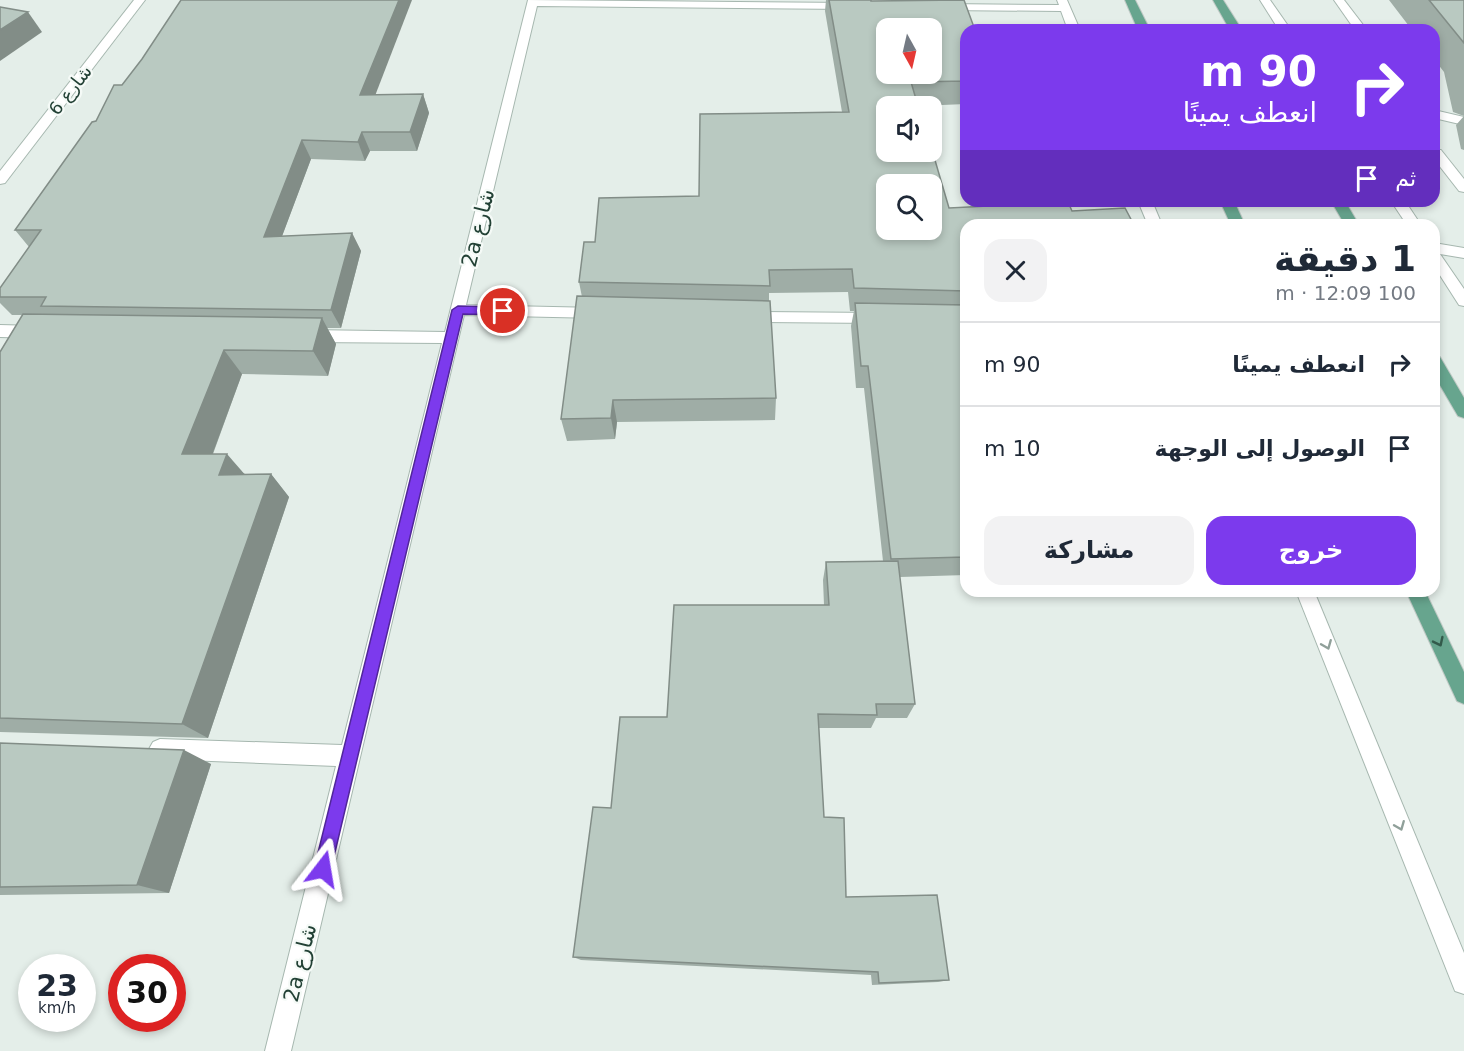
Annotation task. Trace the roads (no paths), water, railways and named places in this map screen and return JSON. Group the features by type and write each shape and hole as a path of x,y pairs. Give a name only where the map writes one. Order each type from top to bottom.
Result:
{"main road":[{"path":"1130,0 1141,24"},
{"path":"1218,0 1232,24"},
{"path":"1440,372 1464,412"},
{"path":"1418,597 1464,694"}],"street":[{"name":"شارع 6","path":"0,180 140,0"},
{"path":"1265,0 1281,24"},
{"path":"1339,0 1357,24"},
{"path":"532,2 864,6"},
{"name":"2a شارع","path":"278,1051 532,2"},
{"path":"935,7 1064,4 1072,24"},
{"path":"1440,115 1464,121"},
{"path":"1440,158 1464,188"},
{"path":"1440,249 1464,254"},
{"path":"1440,262 1457,281 1464,301"},
{"path":"458,310 617,314"},
{"path":"729,316 889,319"},
{"path":"0,331 47,332"},
{"path":"296,336 450,338"},
{"path":"1307,597 1464,982"},
{"path":"140,748 351,756"}]}
